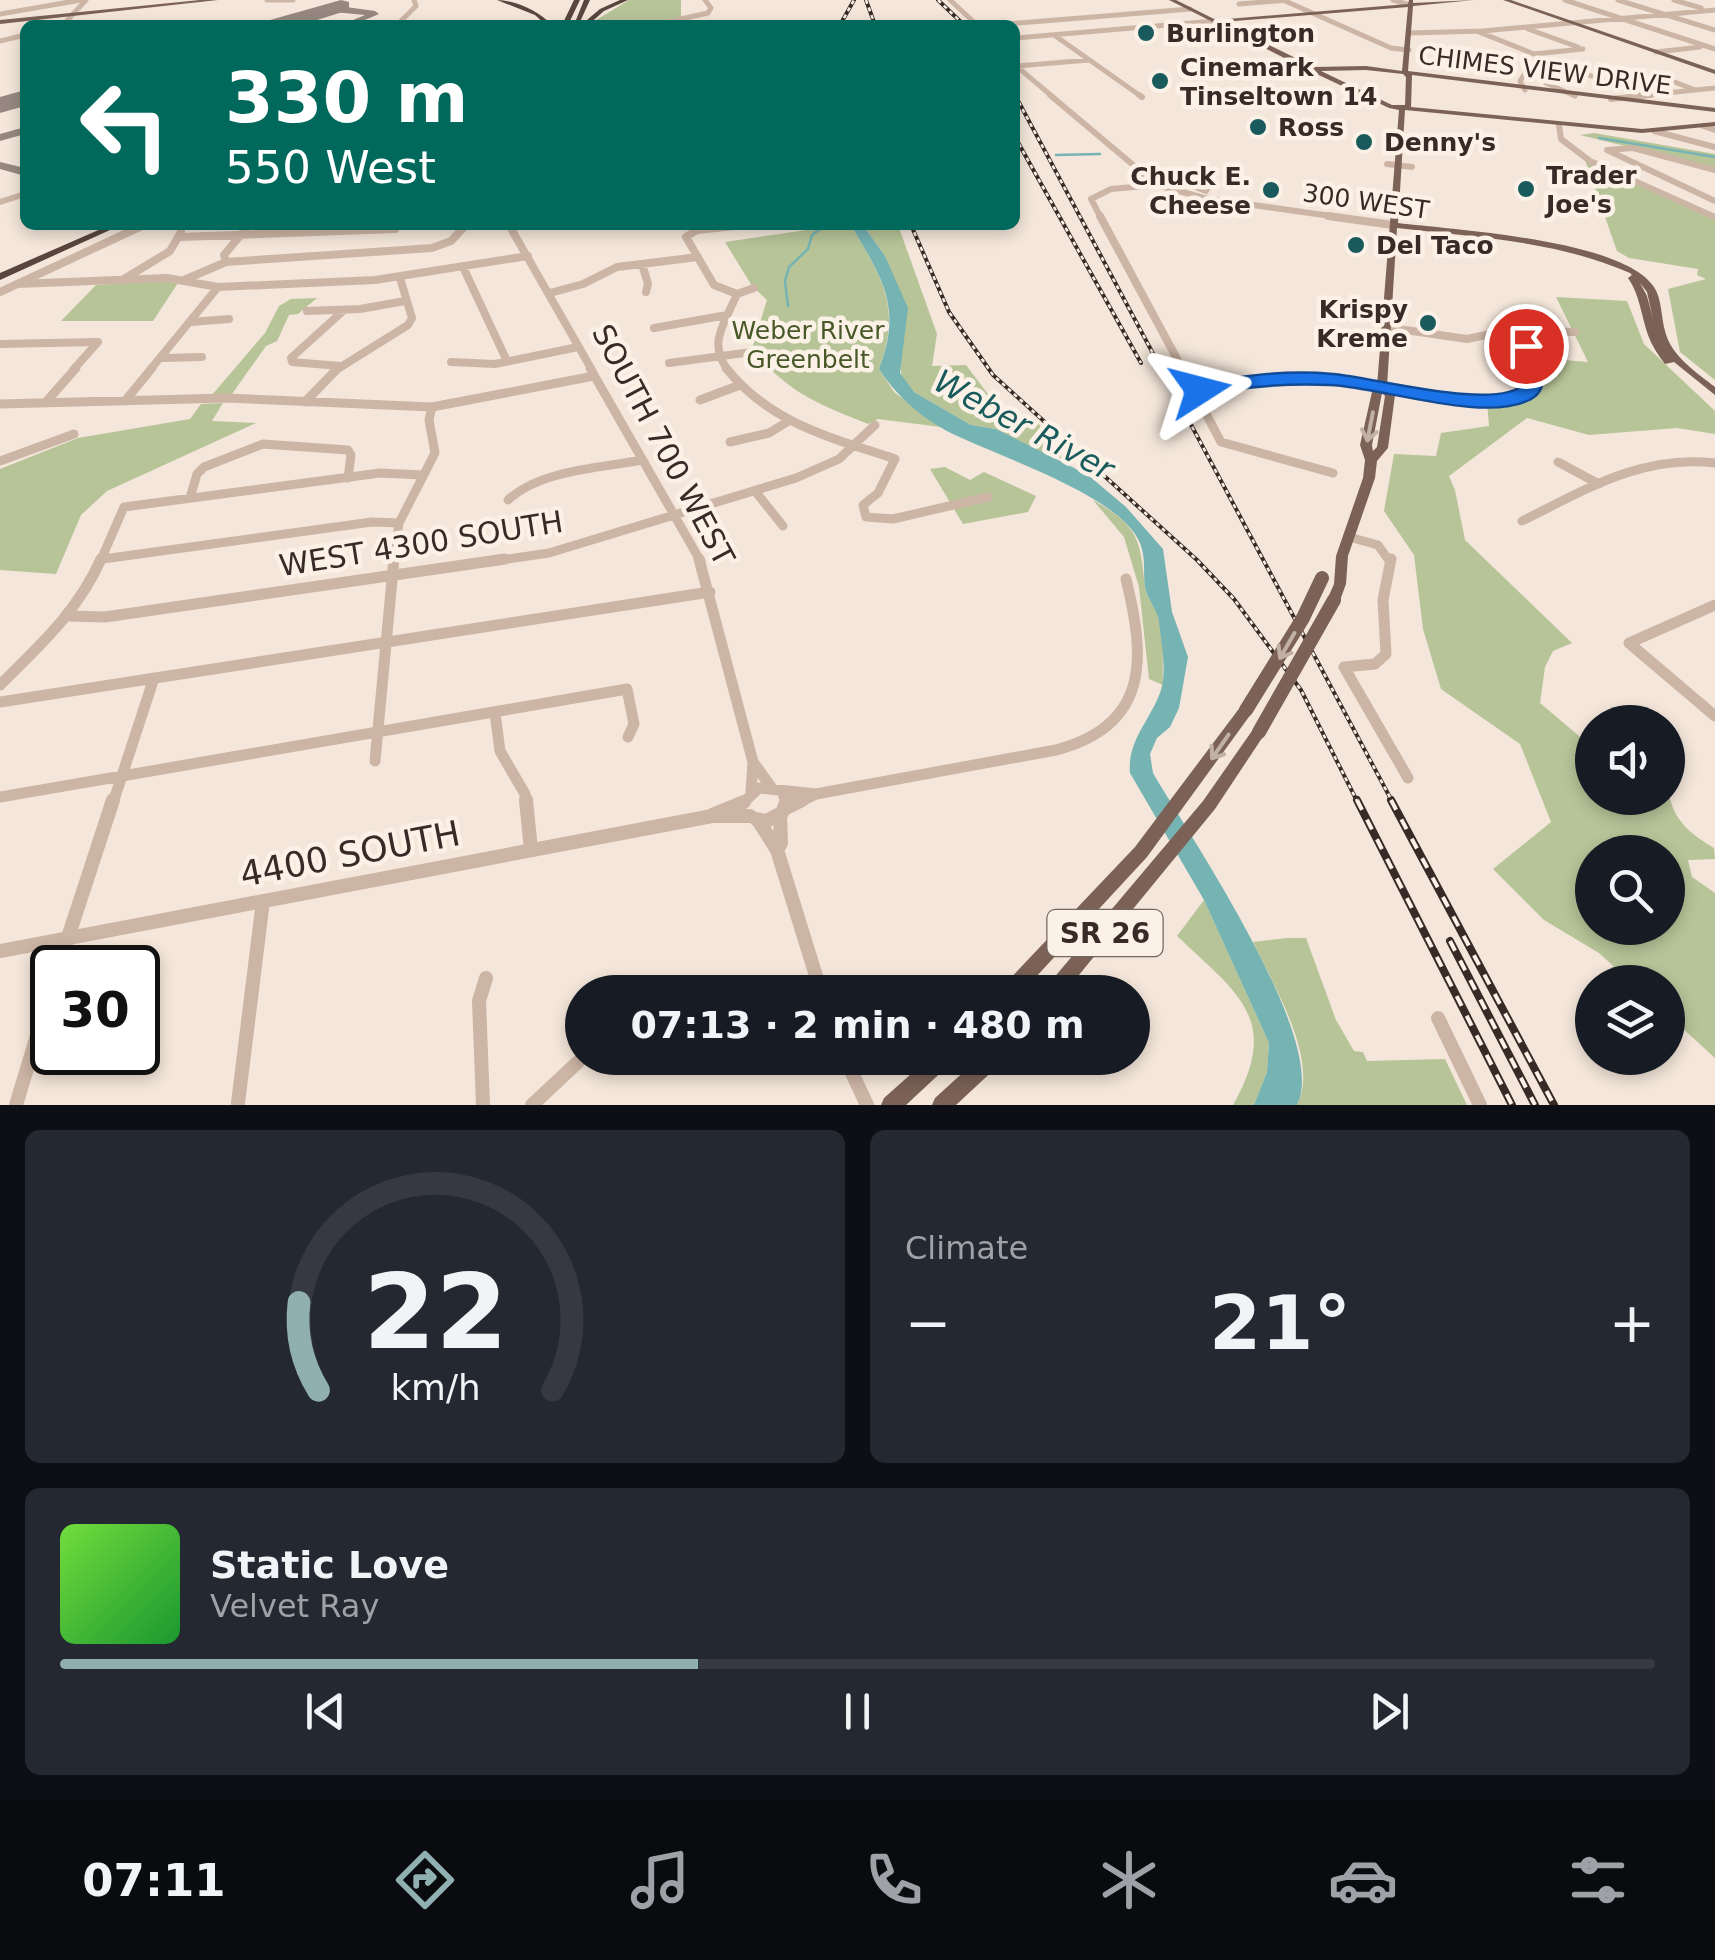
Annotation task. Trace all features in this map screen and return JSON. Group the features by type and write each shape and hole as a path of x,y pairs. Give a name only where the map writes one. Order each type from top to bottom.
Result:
{"highway":[{"path":"500,0 544,20"},
{"path":"590,20 625,0"},
{"path":"4,266 87,230"},
{"path":"0,277 106,230"}],"main road":[{"path":"21,20 78,9 215,0"},
{"path":"1172,0 1364,96 1403,110 1654,131 1715,127"},
{"path":"1214,21 1394,3 1471,0"},
{"path":"1506,0 1715,72"},
{"name":"SR 26","path":"1403,110 1397,106 1408,50 1410,5"},
{"path":"78,9 104,9"},
{"name":"CHIMES VIEW DRIVE","path":"1310,69 1352,67 1715,110"},
{"name":"SR 26","path":"1069,975 1209,805 1259,732 1334,600 1342,556 1371,460 1382,448 1393,225 1403,110 1408,106 1409,76 1405,73"},
{"path":"1364,96 1384,102 1398,100"},
{"name":"300 WEST","path":"1393,225 1571,250 1610,260 1646,282 1652,291 1666,346 1715,392"},
{"name":"300 WEST","path":"1571,250 1612,266 1637,283 1654,344 1715,402"},
{"name":"SR 26","path":"1027,975 1090,911 1194,784 1246,710 1303,618 1322,578 1342,556"},
{"path":"1090,911 1112,925"},
{"path":"895,1102 924,1075"},
{"path":"942,1105 974,1075"}],"street":[{"path":"267,0 293,0"},
{"path":"402,20 416,6 414,0"},
{"path":"680,20 710,12 705,0"},
{"path":"950,0 972,20"},
{"path":"1284,0 1391,48 1408,50"},
{"path":"1239,4 1292,0"},
{"path":"1565,0 1712,47"},
{"path":"1618,0 1715,30"},
{"path":"1674,0 1714,11"},
{"path":"0,14 33,11 64,2 78,9"},
{"path":"1020,23 1190,9"},
{"path":"1409,33 1714,11"},
{"path":"1139,14 1187,23"},
{"path":"1020,38 1214,21"},
{"path":"1475,31 1534,54 1583,49 1523,27"},
{"path":"1053,35 1142,96"},
{"path":"1656,52 1712,47"},
{"path":"1020,65 1090,60"},
{"path":"1554,62 1644,96"},
{"path":"1524,90 1520,81 1524,75 1566,67"},
{"path":"1020,68 1157,185"},
{"path":"1452,68 1453,80"},
{"path":"1661,78 1696,90"},
{"path":"1546,83 1576,96"},
{"path":"1611,100 1715,88"},
{"path":"1559,125 1562,139 1590,161 1715,217"},
{"path":"1654,131 1715,147"},
{"path":"1714,171 1633,148 1607,150 1715,200"},
{"path":"1168,176 1205,194 1212,180 1196,163"},
{"path":"1387,164 1412,167"},
{"path":"1148,178 1205,174"},
{"path":"1157,185 1111,190 1091,199 1217,436 1228,446 1332,473"},
{"name":"300 WEST","path":"1157,185 1393,225"},
{"path":"0,292 133,230"},
{"path":"226,262 224,254 246,230"},
{"path":"123,280 170,251 181,234 303,230"},
{"path":"383,253 395,230"},
{"path":"183,280 226,262 443,246 461,230"},
{"name":"SOUTH 700 WEST","path":"513,230 702,564 753,762 780,801"},
{"path":"710,230 686,237 714,285 737,294 754,288"},
{"path":"17,284 183,280 218,286 400,278 528,256"},
{"path":"550,293 584,284 605,270 698,258"},
{"path":"642,264 648,284 646,292"},
{"path":"463,267 507,361"},
{"path":"305,402 340,366 408,325 412,318 400,278"},
{"path":"126,401 218,286"},
{"path":"737,294 719,335 717,356 740,386 787,422 895,459 878,494 863,505 866,516 893,519 988,497"},
{"path":"307,310 343,310 405,301"},
{"path":"340,366 292,362 290,358 343,310"},
{"path":"654,328 727,315"},
{"path":"191,322 229,319"},
{"path":"1386,326 1467,339 1509,330 1575,332"},
{"path":"1192,388 1332,379 1465,400 1524,396 1535,377 1530,352 1509,330"},
{"path":"0,344 98,342 46,402"},
{"path":"451,362 458,365 507,361 578,347"},
{"path":"669,363 752,352"},
{"path":"163,358 202,357"},
{"path":"1180,364 1211,385"},
{"path":"0,404 227,398 432,407 594,376"},
{"path":"1192,388 1199,376"},
{"path":"700,400 740,386"},
{"path":"376,760 384,642 399,522 435,453 429,420 432,407"},
{"path":"730,442 769,433 787,422"},
{"name":"WEST 4300 SOUTH","path":"69,616 104,617 550,552 673,512 754,491 839,459 875,425"},
{"path":"0,461 74,434"},
{"path":"190,498 197,474 218,460 263,444 338,447 352,455 348,478"},
{"path":"1522,521 1645,462 1683,458 1715,463"},
{"path":"508,500 512,493 530,485 642,460"},
{"path":"1558,462 1599,484"},
{"path":"0,686 19,662 69,616 86,593 124,506 348,478 423,475"},
{"path":"754,491 783,526"},
{"path":"102,559 372,522 399,522"},
{"path":"1349,537 1383,547 1392,558 1383,600 1386,654 1375,664 1344,667 1408,778"},
{"path":"712,816 747,797 780,801 1056,750 1090,738 1124,706 1140,678 1140,655 1126,580"},
{"path":"0,702 710,592"},
{"path":"1715,605 1629,643 1715,716"},
{"path":"65,945 154,678"},
{"path":"0,797 627,688 634,724 628,737"},
{"path":"495,713 500,751 525,794 531,850"},
{"name":"SOUTH 700 WEST","path":"747,797 753,762"},
{"path":"747,797 744,811 754,818 777,850 815,975"},
{"path":"712,816 754,818 780,801"},
{"path":"777,850 781,843 780,801"},
{"name":"4400 SOUTH","path":"0,952 712,816"},
{"path":"238,1103 263,901"},
{"path":"483,1105 480,1000 486,978"},
{"path":"1438,1018 1480,1105"},
{"path":"16,1105 30,1059"},
{"path":"532,1105 565,1074"},
{"path":"853,1075 867,1105"}],"green space":[{"path":"629,0 681,0 681,18 596,20"},
{"path":"1594,133 1715,154 1715,168 1580,135"},
{"path":"1585,160 1715,219 1715,380 1680,352 1668,289 1706,279 1697,275 1698,269 1629,258 1617,251"},
{"name":"Weber River Greenbelt","path":"806,230 854,230 880,278 888,310 889,328 879,369 894,392 941,427 878,419 868,424 818,403 778,376 752,349 767,300 752,286 725,242"},
{"name":"Weber River Greenbelt","path":"867,230 900,230 937,334 932,366 966,365 993,401 972,409 1022,431 1034,420 1080,463 1043,454 996,429 971,425 914,392 902,379 885,256"},
{"path":"178,283 153,321 61,321 96,285"},
{"path":"1556,297 1627,301 1644,344 1715,411 1715,434 1677,428 1589,435 1527,418 1449,476 1465,540 1572,643 1553,651 1545,667 1540,703 1575,733 1575,815 1677,815 1697,837 1714,848 1715,859 1688,860 1692,877 1715,893 1715,1058 1685,1031 1685,965 1612,965 1586,945 1685,945 1685,835 1575,835 1575,939 1544,920 1493,869 1551,822 1520,744 1441,689 1423,629 1414,555 1384,511 1394,454 1436,456 1441,433 1489,426 1487,402 1525,399 1542,386 1538,358 1588,362"},
{"path":"317,298 298,314 289,315 277,341 266,346 232,394 212,395 265,333 279,306 291,299"},
{"path":"223,403 212,421 256,423 107,491 81,515 56,574 0,570 0,469 78,438 190,419 201,404"},
{"path":"945,467 970,480 984,472 1036,496 1028,512 963,524 930,469"},
{"path":"1093,500 1128,526 1138,545 1146,591 1160,623 1163,685 1149,679 1139,587 1124,537"},
{"path":"1204,900 1269,1043 1267,1072 1254,1105 1233,1105 1253,1050 1253,1029 1246,1010 1218,974 1177,936"},
{"path":"1306,938 1336,1020 1354,1051 1363,1052 1367,1061 1445,1059 1467,1105 1297,1105 1303,1087 1298,1045 1253,942"}],"water":[{"path":"854,230 867,230 885,256 908,308 900,373 914,392 971,425 996,429 1088,475 1126,507 1163,549 1172,612 1188,657 1179,708 1150,754 1153,773 1223,888 1275,988 1293,1035 1302,1075 1297,1105 1254,1105 1267,1072 1269,1043 1204,900 1130,773 1132,750 1157,701 1164,674 1158,617 1146,592 1140,543 1128,525 1108,508 1053,478 945,430 900,395 879,369 886,347 889,310 872,261"}],"waterway":[{"path":"1599,138 1715,157"},
{"path":"1056,155 1100,154"},
{"path":"788,306 785,281 789,267 808,249 812,235 819,230"}],"taxiway":[{"path":"327,11 346,9 375,14 359,20"},
{"path":"0,138 20,132"},
{"path":"0,165 20,171"}],"runway":[{"path":"295,20 342,6"},
{"path":"0,105 20,99"}],"railway":[{"path":"843,20 854,0"},
{"path":"866,0 873,20"},
{"path":"938,0 959,20"},
{"path":"1020,104 1393,803"},
{"path":"1020,146 1141,363"},
{"path":"913,230 949,312 993,375 1197,560 1234,599 1301,690 1358,803"},
{"path":"1357,800 1512,1105"},
{"path":"1391,800 1554,1105"},
{"path":"1450,941 1535,1105"}],"place":[{"name":"Burlington","path":"1146,33"},
{"name":"Cinemark Tinseltown 14","path":"1160,81"},
{"name":"Ross","path":"1258,127"},
{"name":"Denny's","path":"1364,142"},
{"name":"Trader Joe's","path":"1526,189"},
{"name":"Chuck E. Cheese","path":"1271,190"},
{"name":"Del Taco","path":"1356,245"},
{"name":"Krispy Kreme","path":"1428,323"}],"route":[{"path":"1200,390 1234,383 1332,379 1465,400 1509,399 1524,396 1533,386 1535,377 1526,346"}],"water label":[{"name":"Weber River","path":"1024,425"}]}
